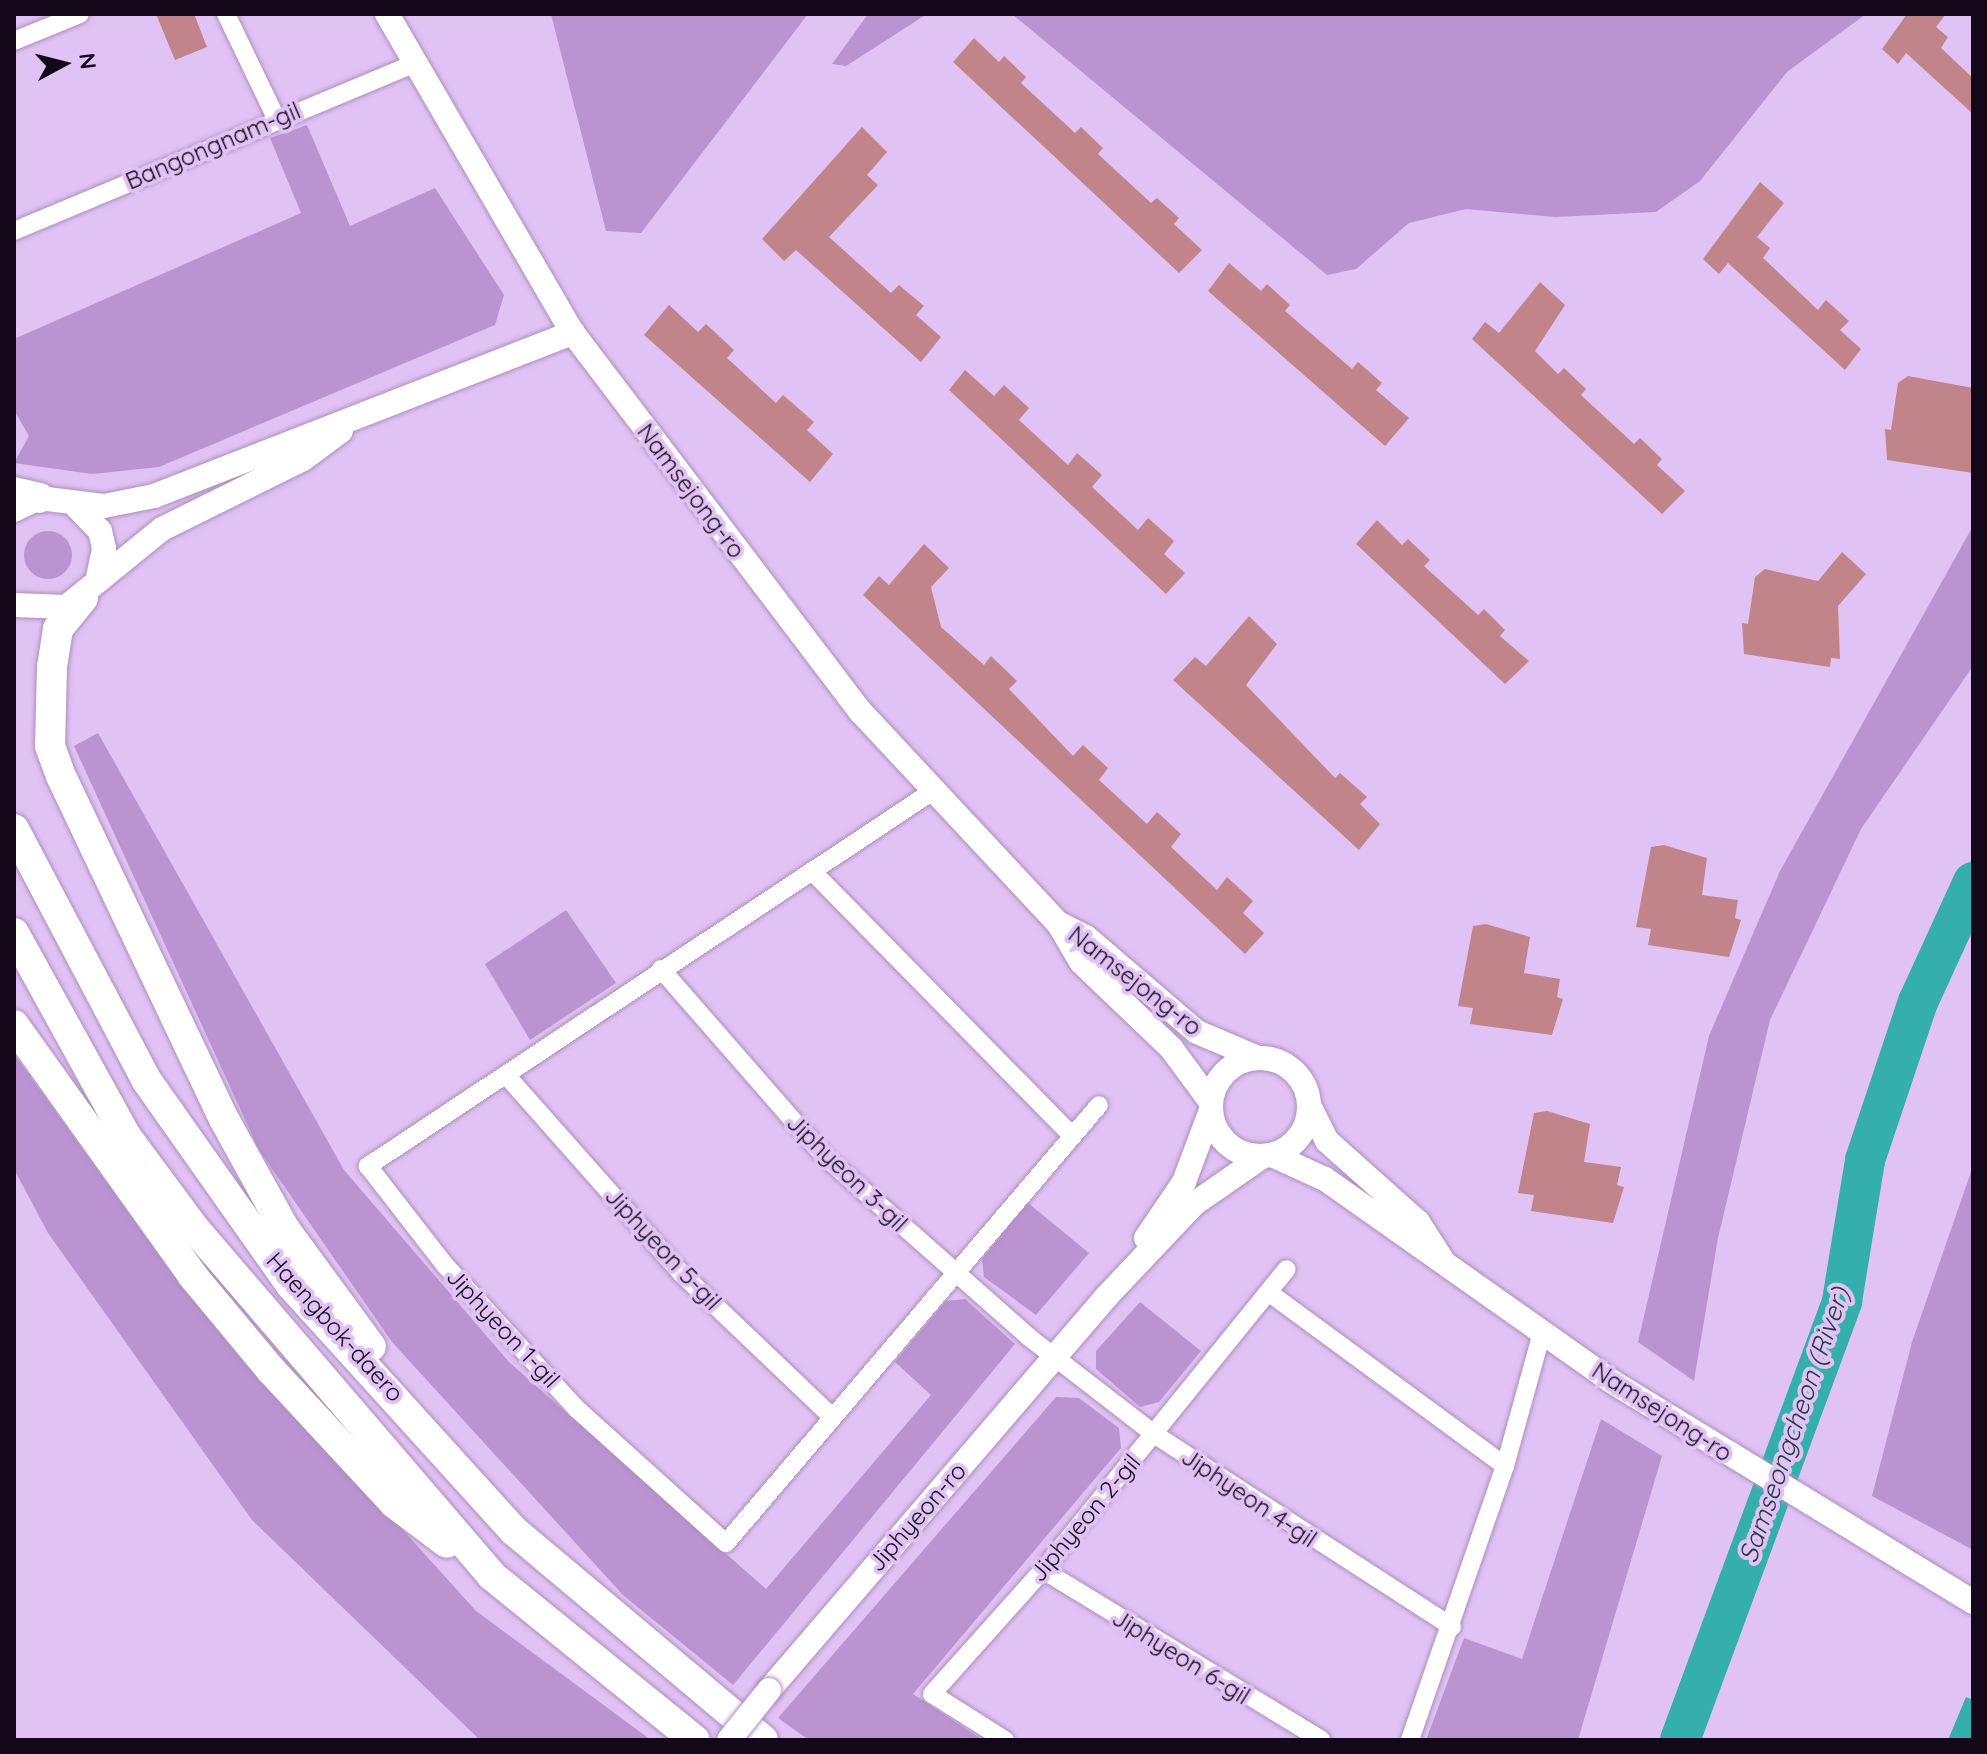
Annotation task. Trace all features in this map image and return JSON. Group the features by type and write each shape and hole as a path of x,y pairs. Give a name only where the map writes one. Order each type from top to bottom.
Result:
{"highway":[{"path":"89,592 58,629 52,666 50,746 61,776 225,1121 284,1228 446,1449"},
{"name":"Haengbok-daero","path":"14,829 147,1081 291,1285 446,1449 514,1531 763,1740"},
{"name":"Haengbok-daero","path":"14,933 126,1136 194,1228 491,1575 695,1740"},
{"path":"14,1025 192,1275 271,1370 394,1503 491,1575"}],"street":[{"path":"14,41 80,14"},
{"path":"226,14 276,118"},
{"name":"Namsejong-ro","path":"387,14 413,64 573,333 745,564 930,793 1058,923 1081,962 1171,1048 1210,1107"},
{"name":"Bangongnam-gil","path":"14,231 276,118 413,64"},
{"path":"22,500 74,504 154,496 296,438 349,425 573,333"},
{"path":"14,605 47,610 89,592 162,529 303,459 349,425"},
{"path":"74,504 102,540 89,592"},
{"name":"Jiphyeon 1-gil","path":"930,793 368,1166 444,1264 567,1398 726,1543 829,1414 1099,1105"},
{"path":"812,871 1071,1135"},
{"name":"Namsejong-ro","path":"1058,923 1086,937 1197,1032 1256,1057"},
{"name":"Jiphyeon 3-gil","path":"661,969 823,1155 1054,1357"},
{"path":"1256,1057 1296,1074 1309,1105 1300,1137 1268,1156 1225,1143 1210,1107 1226,1071 1256,1057"},
{"name":"Jiphyeon 5-gil","path":"506,1075 682,1274 829,1414"},
{"name":"Namsejong-ro","path":"1309,1105 1327,1141 1418,1222 1441,1258"},
{"name":"Jiphyeon-ro","path":"1107,1296 1184,1182 1210,1107"},
{"name":"Namsejong-ro","path":"1268,1156 1295,1161 1411,1244 1441,1258 1542,1333 1682,1425 1900,1564 1973,1602"},
{"name":"Jiphyeon-ro","path":"729,1740 1107,1296 1194,1204 1268,1156"},
{"name":"Jiphyeon 2-gil","path":"1005,1740 932,1694 1043,1570 1271,1294 1287,1269"},
{"path":"1271,1294 1505,1466"},
{"path":"1410,1740 1452,1627 1505,1466 1542,1333"},
{"name":"Jiphyeon 4-gil","path":"1054,1357 1154,1434 1452,1627"},
{"name":"Jiphyeon 6-gil","path":"1043,1570 1321,1740"}],"shaded area":[{"path":"551,14 808,14 641,233 606,231"},
{"path":"868,14 927,14 846,66 832,64"},
{"path":"1012,14 1866,14 1787,72 1700,181 1656,212 1555,217 1466,209 1409,223 1356,269 1327,275"},
{"path":"307,125 350,226 435,188 504,295 495,325 159,467 92,474 14,463 29,436 14,410 14,339 301,213 270,138"},
{"path":"1973,526 1973,666 1861,829 1770,1020 1718,1238 1694,1381 1638,1342 1709,1036 1780,871"},
{"path":"48,531 65,538 72,555 65,572 48,579 31,572 24,555 31,538"},
{"path":"98,733 344,1170 509,1362 766,1589 931,1395 895,1362 946,1301 965,1299 1015,1344 733,1685 623,1595 392,1342 259,1150 74,746"},
{"path":"566,910 616,983 530,1040 485,964"},
{"path":"14,1054 175,1277 476,1611 651,1740 480,1740 252,1520 48,1233 14,1169"},
{"path":"1973,1166 1973,1550 1872,1496 1912,1342"},
{"path":"1028,1203 1089,1253 1036,1315 984,1277 982,1259"},
{"path":"1140,1302 1201,1351 1159,1402 1140,1407 1096,1369 1096,1351"},
{"path":"1056,1397 1079,1398 1119,1428 1121,1448 913,1694 983,1740 809,1740 778,1718"},
{"path":"1601,1419 1662,1456 1578,1740 1426,1740 1464,1638 1522,1659"},
{"path":"1966,1697 1973,1700 1973,1740 1948,1740"}],"building":[{"path":"156,14 194,14 207,47 175,60"},
{"path":"1907,14 1946,14 1936,27 1948,37 1941,48 1973,78 1973,114 1906,53 1898,64 1882,49"},
{"path":"974,38 999,62 1004,56 1026,77 1021,83 1075,133 1081,127 1103,148 1098,154 1151,203 1157,198 1179,218 1174,224 1202,250 1179,273 953,62"},
{"path":"862,127 887,152 867,175 878,185 829,237 891,293 899,285 924,306 916,315 941,337 921,362 796,250 784,261 762,239"},
{"path":"1760,182 1784,203 1757,237 1770,248 1763,258 1818,310 1826,300 1849,321 1840,330 1861,349 1845,370 1728,263 1719,274 1703,259"},
{"path":"1229,263 1261,291 1267,284 1290,305 1285,311 1352,369 1358,362 1382,383 1376,390 1409,418 1385,446 1208,291"},
{"path":"1540,282 1565,305 1535,351 1558,374 1564,368 1586,389 1581,395 1634,444 1640,438 1662,459 1657,465 1685,491 1662,514 1472,339 1485,322 1499,333"},
{"path":"669,305 698,332 706,324 734,350 727,358 776,403 783,395 814,422 807,430 833,454 810,482 644,335"},
{"path":"965,370 994,396 1004,385 1029,408 1019,420 1068,465 1077,453 1102,475 1092,487 1138,530 1148,518 1174,541 1164,554 1185,573 1166,594 949,390"},
{"path":"1908,376 1973,388 1973,473 1887,460 1885,429 1891,430 1898,383"},
{"path":"1377,520 1402,545 1408,539 1430,560 1424,566 1478,615 1484,609 1505,630 1500,636 1529,661 1505,684 1356,544"},
{"path":"924,544 949,568 931,587 941,627 984,665 991,656 1017,681 1009,689 1073,756 1083,745 1108,768 1099,780 1147,824 1157,812 1181,834 1171,847 1217,890 1227,877 1253,901 1243,913 1264,933 1245,954 863,595 879,576 889,585"},
{"path":"1842,552 1866,574 1838,606 1840,659 1831,658 1830,667 1744,654 1742,623 1748,624 1755,577 1765,569 1818,581"},
{"path":"1249,616 1277,644 1246,685 1335,778 1340,773 1367,797 1360,804 1380,824 1359,850 1173,680 1195,657 1206,666"},
{"path":"1664,845 1707,858 1702,895 1738,900 1735,918 1741,920 1729,957 1648,945 1651,929 1636,927 1651,847"},
{"path":"1486,924 1530,937 1524,973 1560,979 1557,997 1563,999 1552,1035 1470,1024 1473,1008 1458,1006 1473,926"},
{"path":"1547,1111 1590,1124 1584,1162 1621,1167 1617,1185 1624,1187 1613,1223 1531,1211 1534,1195 1518,1193 1534,1113"}],"waterway":[{"name":"Samseongcheon (River)","path":"1680,1740 1842,1301 1865,1160 1918,1002 1973,882"}]}
